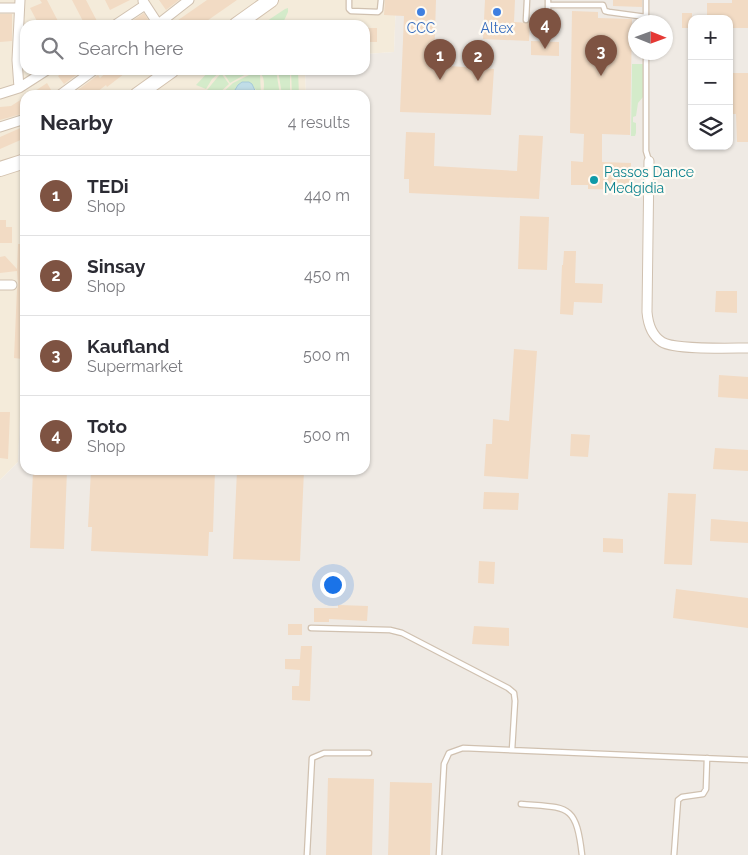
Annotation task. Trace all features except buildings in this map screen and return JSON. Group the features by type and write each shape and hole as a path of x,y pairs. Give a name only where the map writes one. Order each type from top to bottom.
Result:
{"main road":[{"path":"243,20 271,0"},
{"path":"144,90 165,75"},
{"path":"0,169 20,163"}],"street":[{"path":"164,20 189,0"},
{"path":"121,20 144,2 155,20"},
{"path":"0,8 19,4 17,60 19,88"},
{"path":"0,94 19,88 39,75"},
{"path":"67,90 87,75"},
{"path":"0,127 20,121"},
{"path":"649,161 646,312 652,333 663,343 676,346 748,348"},
{"path":"0,285 12,285"}],"lane":[{"path":"349,0 349,9 351,11 378,12 381,0"},
{"path":"526,20 527,0"},
{"path":"646,0 646,15"},
{"path":"548,20 548,2 602,5 605,11 631,15"},
{"path":"646,60 646,151 649,161"},
{"path":"311,628 390,630 402,633 508,688 514,693 515,701 512,750"},
{"path":"439,855 444,764 449,753 463,748 748,760"},
{"path":"307,855 312,758 324,753 370,753"},
{"path":"674,855 676,806 678,800 682,796 703,794 706,789 707,758"},
{"path":"521,804 560,807 570,812 576,823 582,855"}],"shaded area":[{"path":"0,0 396,0 394,52 370,54 370,20 20,20 20,75 305,75 306,90 20,90 20,416 18,462 0,480"},
{"path":"396,0 748,0 748,855 0,855 0,480 18,462 20,416 20,475 370,475 370,90 306,90 305,75 370,75 370,54 394,52"}],"green space":[{"path":"288,8 288,12 284,20 268,20"},
{"path":"632,64 643,64 643,97 638,103 636,116 633,117 633,122 636,123 635,136 631,136"},
{"path":"205,75 216,75 206,89 196,85"},
{"path":"219,75 222,75 229,84 222,90 207,90"},
{"path":"225,75 244,75 230,83"},
{"path":"249,75 260,75 261,90 256,90 249,82 243,83 235,90 225,90 233,83"},
{"path":"277,75 279,90 264,90 262,76"},
{"path":"279,75 290,75 290,90 281,90"},
{"path":"291,75 298,75 299,90 292,90"}],"water":[{"path":"242,82 249,82 255,90 235,90"}],"place":[{"name":"CCC","path":"421,12"},
{"name":"Altex","path":"497,12"},
{"name":"Toto","path":"545,49"},
{"name":"Kaufland","path":"601,76"},
{"name":"TEDi","path":"440,80"},
{"name":"Sinsay","path":"478,81"},
{"name":"Passos Dance Medgidia","path":"594,180"}]}
